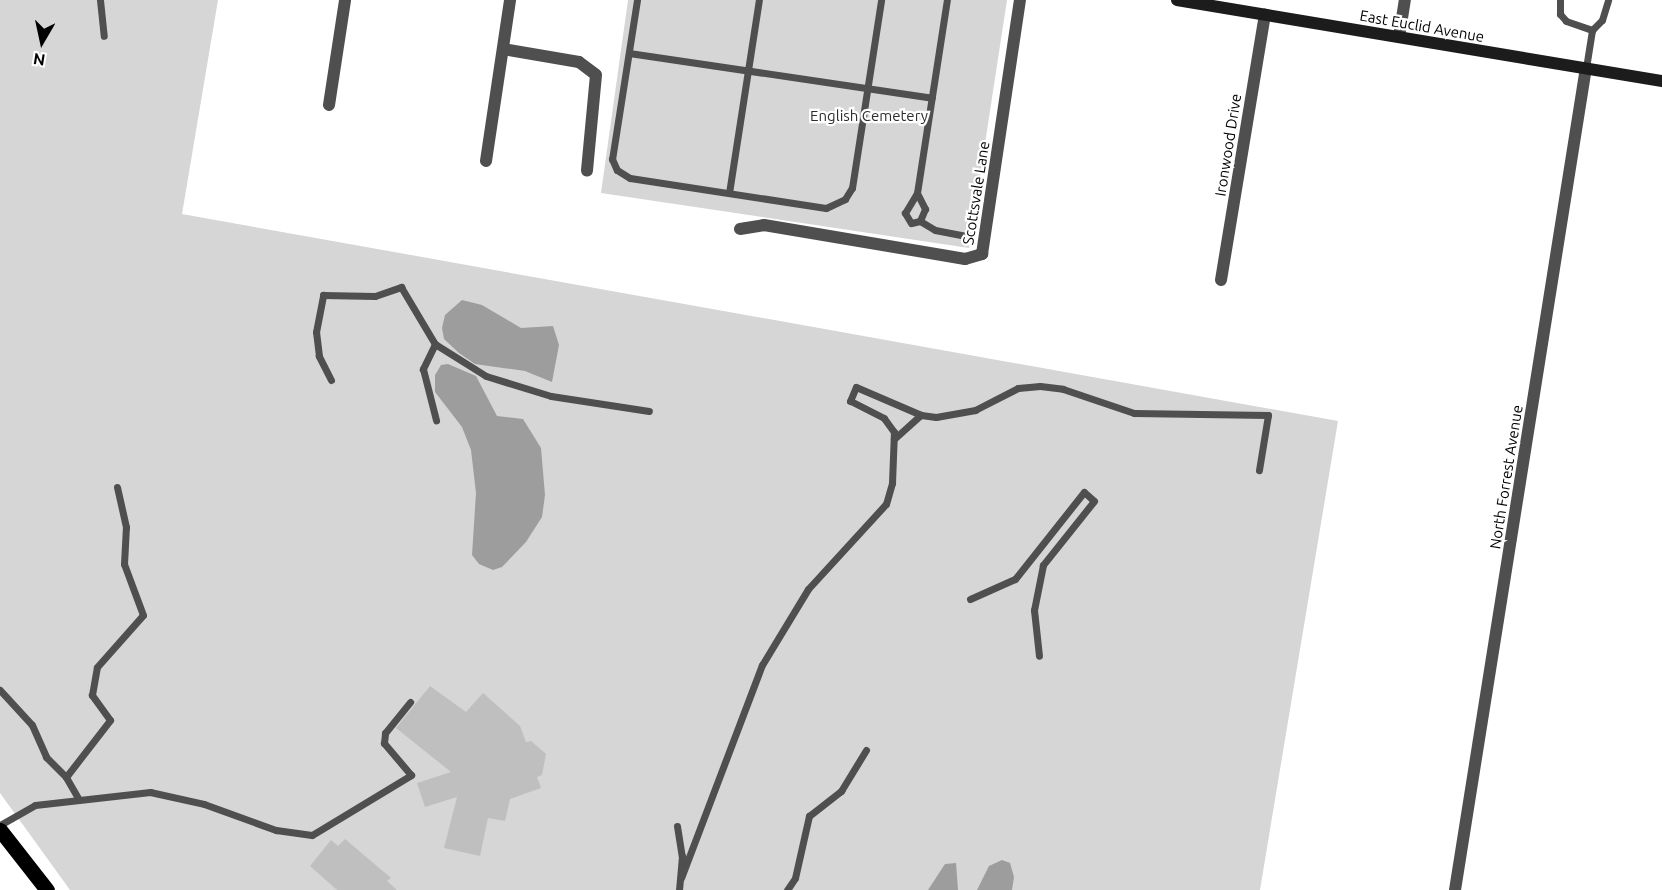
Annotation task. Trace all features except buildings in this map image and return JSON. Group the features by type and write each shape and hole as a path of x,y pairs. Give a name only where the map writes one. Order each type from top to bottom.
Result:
{"main road":[{"name":"East Euclid Avenue","path":"1177,0 1662,81"},
{"path":"0,830 47,890"}],"street":[{"path":"329,105 345,0"},
{"path":"486,161 510,0"},
{"name":"Scottsvale Lane","path":"740,229 764,225 965,259 982,254 1020,0"},
{"path":"1399,37 1405,0"},
{"name":"Ironwood Drive","path":"1221,280 1265,15"},
{"path":"503,49 579,62 596,75 587,171"},
{"name":"North Forrest Avenue","path":"1455,890 1586,68"}],"lane":[{"path":"100,0 104,36"},
{"path":"637,0 612,159 617,170 630,178 826,208 845,200 852,188 881,0"},
{"path":"729,193 759,0"},
{"path":"947,0 917,193 905,213 911,223 920,221 935,230 967,236"},
{"path":"1560,0 1560,14 1566,21 1592,30"},
{"path":"1586,68 1592,30 1602,20 1608,0"},
{"path":"629,53 932,98"},
{"path":"917,193 925,209 920,221"},
{"path":"331,380 319,357 316,332 323,296 375,296 401,287 435,344 486,376 551,396 650,411"},
{"path":"435,344 423,369 436,420"},
{"path":"679,890 681,878 762,665 808,589 886,504 892,483 894,439 884,418 850,400 856,387 921,415 965,413 1018,388 1040,386 1063,389 1134,414 1268,415 1259,470"},
{"path":"894,439 921,415"},
{"path":"66,777 110,720 92,695 97,667 143,615 124,564 126,527 117,487"},
{"path":"970,599 1015,579 1084,492 1094,501 1043,565 1034,610 1039,656"},
{"path":"0,690 32,725 46,757 66,777 78,798"},
{"path":"0,825 35,805 78,798 150,792 204,804 276,830 312,835 411,775 385,748 384,738 411,702"},
{"path":"787,890 795,878 809,816 841,791 866,750"},
{"path":"677,826 681,878"}],"green space":[{"path":"0,0 218,0 182,214 1338,421 1260,890 70,890 0,793"},
{"name":"English Cemetery","path":"628,0 1007,0 969,248 601,193"}],"shaded area":[{"path":"462,300 482,305 521,328 553,326 559,345 552,382 525,371 475,364 459,353 444,339 442,328 445,315"},
{"path":"448,364 476,376 497,416 523,419 541,448 545,495 542,517 526,542 502,567 493,570 479,564 472,555 476,493 471,450 462,427 435,392 435,375 441,365"},
{"path":"1002,860 1010,863 1014,877 1012,890 977,890 989,866"},
{"path":"956,863 958,890 928,890 945,864"}]}
